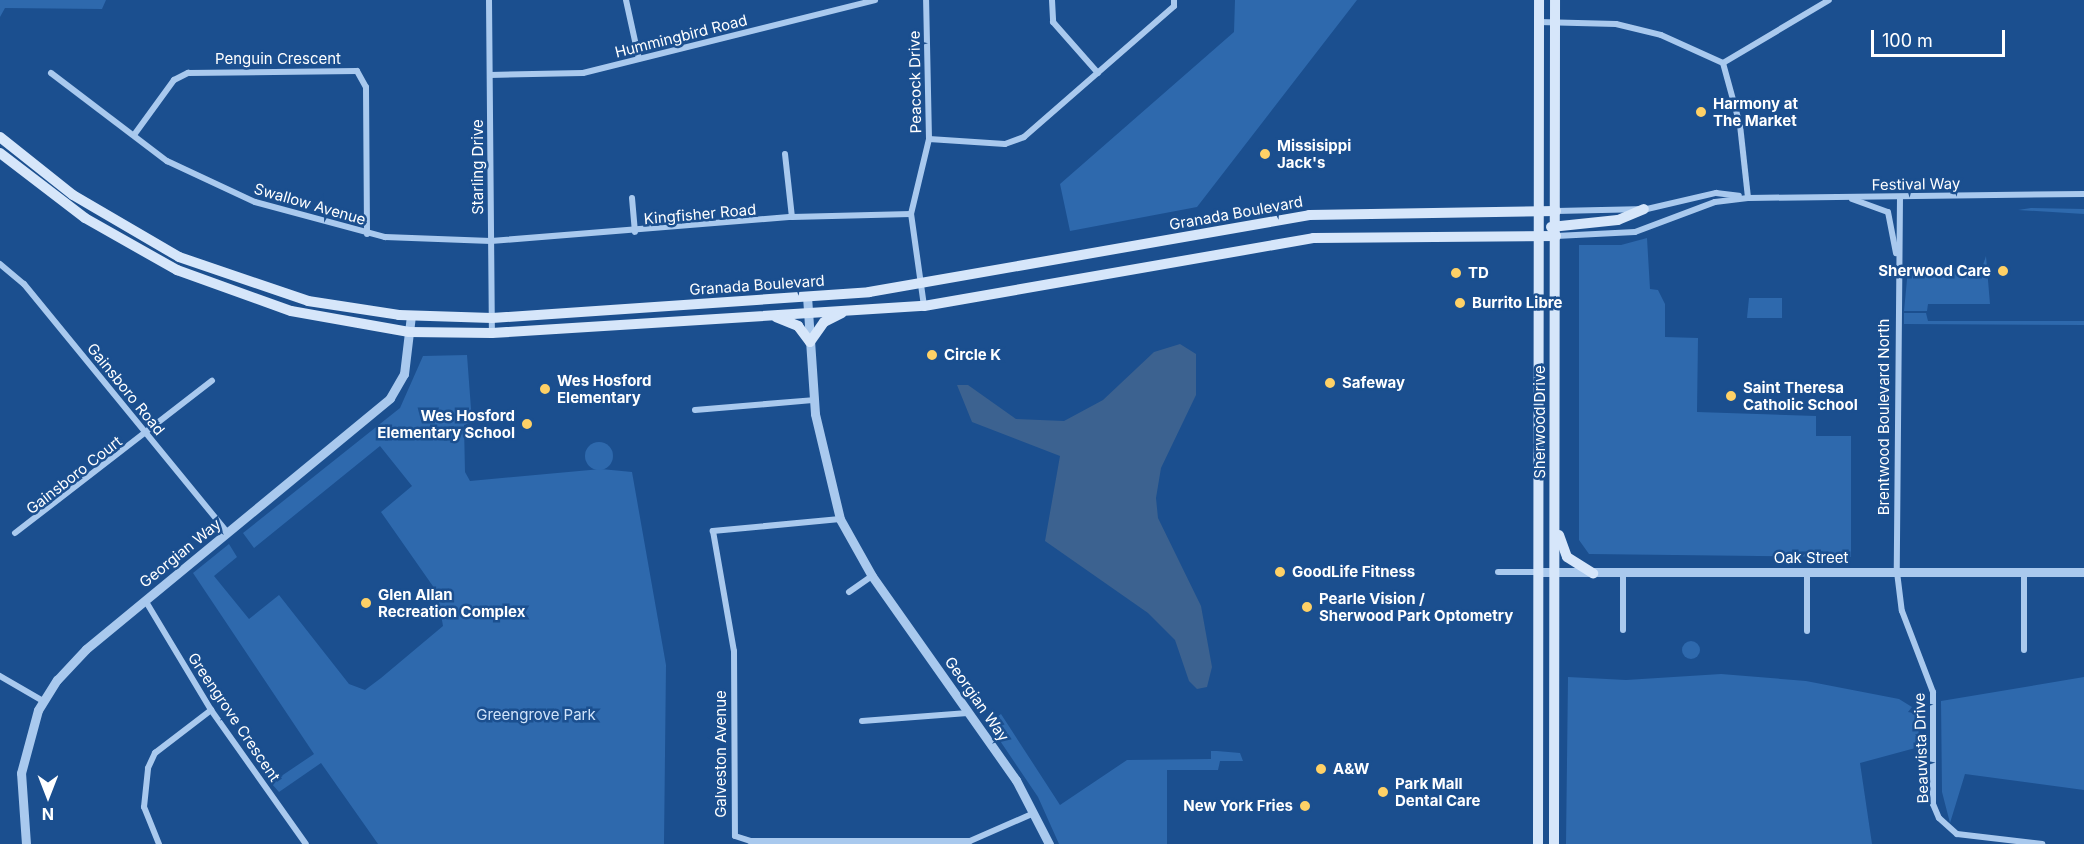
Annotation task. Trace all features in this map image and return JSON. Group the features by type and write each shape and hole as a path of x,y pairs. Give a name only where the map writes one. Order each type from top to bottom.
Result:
{"main road":[{"name":"Sherwood Drive","path":"1539,0 1539,844"},
{"name":"Sherwood Drive","path":"1554,844 1555,0"},
{"name":"Granada Boulevard","path":"0,137 118,224 212,272 308,301 411,315 492,318 921,286 1309,215 1556,210"},
{"name":"Granada Boulevard","path":"0,153 85,218 177,270 291,311 410,332 492,333 924,306 1313,238 1539,236 1618,220 1644,209"},
{"path":"770,315 794,324 810,342 824,322 849,310"},
{"path":"1555,526 1567,557 1593,573"}],"street":[{"name":"Starling Drive","path":"489,0 492,333"},
{"path":"626,0 639,59"},
{"name":"Hummingbird Road","path":"490,75 583,74 875,0"},
{"name":"Peacock Drive","path":"924,306 912,214 929,139 926,0"},
{"path":"1052,0 1053,22 1098,73"},
{"path":"929,139 1012,144 1174,6 1174,0"},
{"path":"1723,63 1829,0"},
{"path":"1539,22 1616,24 1661,35 1723,63"},
{"path":"1723,63 1740,125 1748,198"},
{"name":"Penguin Crescent","path":"134,135 174,80 188,73 357,71 366,87 367,234"},
{"name":"Swallow Avenue","path":"51,73 167,161 255,202 367,234 491,241"},
{"path":"785,154 792,217"},
{"name":"Festival Way","path":"1556,210 1644,209 1716,193 1748,198"},
{"name":"Festival Way","path":"1556,231 1635,232 1715,202 1748,198 2084,194"},
{"path":"1842,196 1888,212 1898,262"},
{"path":"1898,262 1900,197"},
{"path":"632,198 635,232"},
{"name":"Kingfisher Road","path":"491,241 635,232 792,217 912,214"},
{"name":"Brentwood Boulevard North","path":"1897,572 1898,262"},
{"name":"Gainsboro Road","path":"0,264 24,285 229,534"},
{"name":"Georgian Way","path":"807,296 813,400 821,456 840,519 872,576 968,713 1034,813 1049,844"},
{"name":"Georgian Way","path":"26,844 21,773 43,701 70,664 145,600 229,534 399,389 411,315"},
{"name":"Gainsboro Court","path":"15,533 212,381"},
{"path":"695,410 813,400"},
{"name":"Galveston Avenue","path":"840,519 713,531 734,651 735,836 750,841 970,841 1034,813"},
{"path":"1498,572 1538,572"},
{"name":"Oak Street","path":"1538,572 2084,572"},
{"name":"Beauvista Drive","path":"1897,572 1902,610 1933,692 1935,812 1957,834 2042,844"},
{"path":"2024,572 2024,650"},
{"path":"1623,573 1623,630"},
{"path":"1807,573 1807,631"},
{"path":"849,592 872,576"},
{"name":"Greengrove Crescent","path":"145,600 211,710 306,844"},
{"path":"0,676 43,701"},
{"path":"159,844 144,807 148,768 156,753 211,710"},
{"path":"862,721 968,713"}],"green space":[{"path":"0,0 106,0 102,9 5,8 0,17"},
{"path":"1235,0 1357,0 1197,207 1070,231 1060,184 1234,32"},
{"path":"2031,208 2084,209 2084,214 2018,210"},
{"path":"1647,238 1650,289 1658,290 1665,304 1665,337 1698,338 1697,412 1816,416 1816,436 1851,436 1851,557 1589,554 1579,540 1579,245 1621,245"},
{"path":"1986,256 1990,304 1928,304 1927,311 1904,311 1908,269 1982,268"},
{"path":"1749,298 1782,298 1782,318 1747,318"},
{"path":"1904,313 1926,313 1928,321 2084,321 2084,325 1904,324"},
{"name":"Greengrove Park","path":"467,355 472,422 464,425 465,472 470,481 601,469 632,472 666,665 664,844 378,844 321,763 279,792 271,783 314,754 193,573 229,544 237,557 214,576 249,619 279,595 349,684 365,690 381,678 443,626 437,592 381,512 412,486 380,446 254,548 243,533 400,408 423,356"},
{"path":"599,442 609,446 613,456 609,466 599,470 589,466 585,456 589,446"},
{"path":"1691,641 1697,644 1700,650 1697,656 1691,659 1685,656 1682,650 1685,644"},
{"path":"1721,674 1806,681 1899,699 1912,707 1908,712 1918,714 1919,747 1860,763 1872,844 1566,844 1568,677 1626,680"},
{"path":"2084,677 2084,790 1965,774 1950,823 1942,792 1941,701"},
{"path":"1001,714 1060,805 1127,760 1211,759 1211,751 1217,751 1240,753 1243,761 1220,761 1218,770 1167,770 1167,844 1059,844 1038,797 988,723"}],"shaded area":[{"path":"1180,344 1196,354 1196,395 1161,468 1156,498 1158,518 1201,606 1212,667 1207,687 1197,689 1189,681 1175,640 1148,613 1045,541 1060,456 972,422 957,385 968,385 1016,419 1064,421 1103,400 1154,352"}],"place":[{"name":"Harmony at The Market","path":"1701,112"},
{"name":"Missisippi Jack's","path":"1265,154"},
{"name":"Sherwood Care","path":"2003,271"},
{"name":"TD","path":"1456,273"},
{"name":"Burrito Libre","path":"1460,303"},
{"name":"Circle K","path":"932,355"},
{"name":"Safeway","path":"1330,383"},
{"name":"Wes Hosford Elementary","path":"545,389"},
{"name":"Saint Theresa Catholic School","path":"1731,396"},
{"name":"Wes Hosford Elementary School","path":"527,424"},
{"name":"GoodLife Fitness","path":"1280,572"},
{"name":"Glen Allan Recreation Complex","path":"366,603"},
{"name":"Pearle Vision / Sherwood Park Optometry","path":"1307,607"},
{"name":"A&W","path":"1321,769"},
{"name":"Park Mall Dental Care","path":"1383,792"},
{"name":"New York Fries","path":"1305,806"}]}
